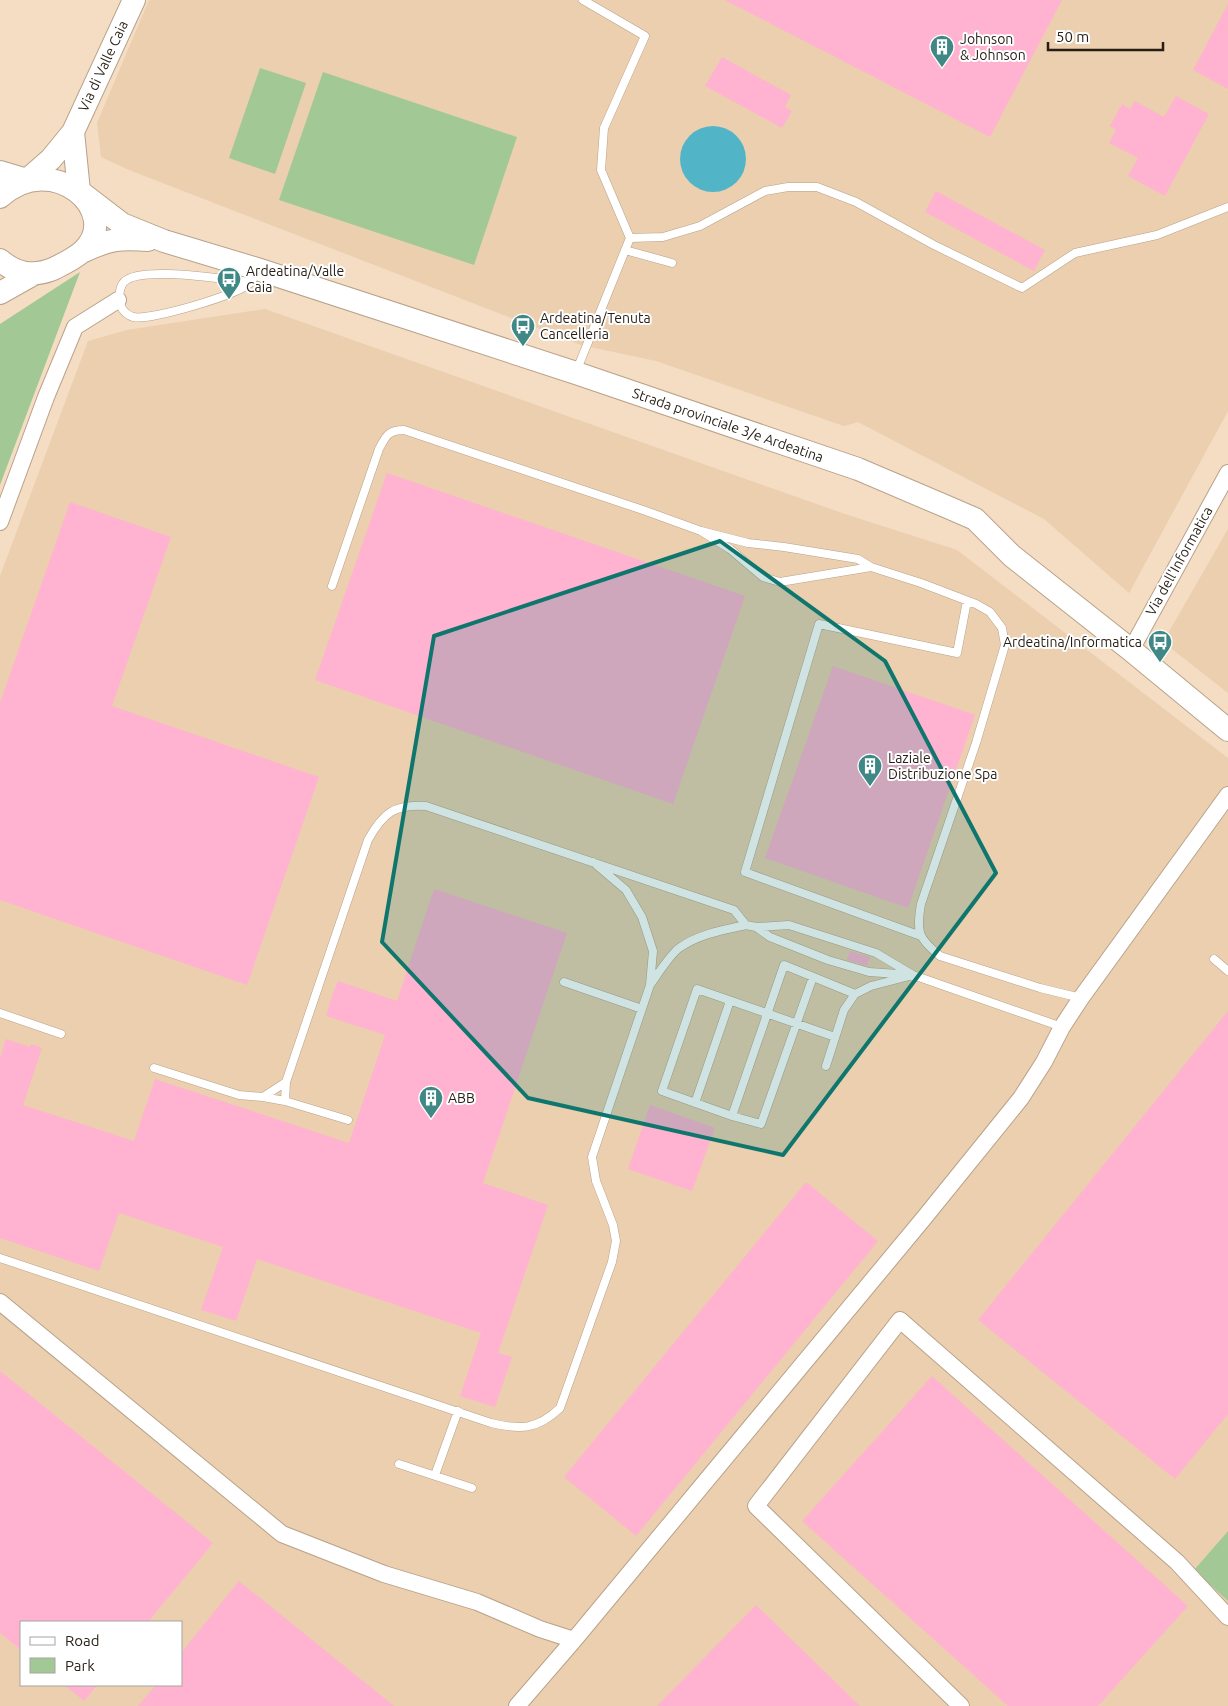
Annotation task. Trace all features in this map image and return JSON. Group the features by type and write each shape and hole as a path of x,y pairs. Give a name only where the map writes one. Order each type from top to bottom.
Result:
{"main road":[{"name":"Via di Valle Caia","path":"27,180 50,159 73,132 134,0"},
{"name":"Via di Valle Caia","path":"73,132 78,191"},
{"path":"0,172 27,180 54,180 78,191 122,224 164,241"},
{"path":"0,197 14,186 27,180"},
{"path":"78,191 91,209 94,223 92,236 84,250"},
{"path":"0,293 32,275 47,271 84,250 105,242 122,238 164,241"},
{"name":"Strada provinciale 3/e Ardeatina","path":"164,241 254,276 576,374 858,469 975,520 1012,556 1228,730"},
{"path":"0,260 16,271 32,275"}],"street":[{"path":"0,522 46,398 75,327 118,300"},
{"name":"Via dell'Informatica","path":"1131,650 1228,473"},
{"path":"517,1706 911,1234 1016,1104 1044,1062 1062,1026 1081,998 1228,795"},
{"path":"0,1302 282,1534 384,1574 477,1602 540,1629 574,1640"},
{"path":"961,1706 756,1506 900,1320 1177,1562 1228,1617"}],"lane":[{"path":"576,374 630,238 601,170 604,128 645,36 583,0"},
{"path":"630,238 663,237 700,226 765,191 788,187 817,188 856,202 934,245 1022,288 1076,253 1157,235 1228,207"},
{"path":"625,250 672,263"},
{"path":"148,274 254,276 205,302 154,316 133,317 126,314 118,300 120,288 124,282 148,274"},
{"path":"332,586 378,449 387,435 394,430 404,430 644,510 701,531 748,543 858,559 870,567 967,601 990,612 1002,628 1005,645 976,743 921,904 918,924 928,946 940,956 1040,988 1081,998"},
{"path":"701,531 730,549 763,577 780,582 870,567"},
{"path":"922,936 745,872 819,624 957,653 967,601"},
{"path":"285,1101 286,1082 368,840 379,821 393,811 410,805 426,806 734,910 746,925"},
{"path":"0,1258 512,1428 527,1427 551,1417 560,1408 612,1262 616,1242 596,1181 592,1157 650,985 653,951 642,918 626,890 593,862"},
{"path":"650,985 678,949 696,939 715,931 746,925 756,927 789,925 876,953 913,975 1062,1026"},
{"path":"756,927 770,937 828,960 869,972 913,975"},
{"path":"1214,959 1228,971"},
{"path":"732,1116 784,965 855,994"},
{"path":"826,1066 844,1010 855,994 871,986 913,975"},
{"path":"813,977 797,1024 761,1124 732,1116 662,1091 697,989 730,1001 767,1013 797,1024 835,1037"},
{"path":"564,982 642,1009"},
{"path":"695,1103 730,1001"},
{"path":"0,1013 61,1034"},
{"path":"154,1068 239,1095 285,1101 348,1120"},
{"path":"263,1097 286,1082"},
{"path":"435,1476 458,1411"},
{"path":"399,1464 472,1488"}],"highlighted area":[{"path":"720,541 885,661 996,873 783,1155 528,1098 382,942 434,636"}],"shaded area":[{"name":"Johnson & Johnson","path":"149,0 1228,0 1228,411 1129,593 1044,519 858,422 844,426 656,361 581,345 129,170 101,157 97,123"},
{"path":"265,309 842,513 957,550 1228,758 1228,1531 1194,1570 1228,1601 1228,1706 0,1706 0,576 88,341 127,330"},
{"path":"1228,529 1228,693 1163,642"}],"green space":[{"path":"260,68 306,83 275,174 229,158"},
{"path":"323,72 517,137 474,265 279,200"},
{"path":"80,272 0,485 0,324"},
{"path":"1228,1531 1228,1601 1194,1570"}],"water":[{"path":"706,126 720,126 732,131 741,140 746,152 744,172 737,183 720,192 706,192 694,187 685,178 680,166 680,152 685,140 694,131"}],"building":[{"name":"Johnson & Johnson","path":"725,0 1062,0 990,137"},
{"path":"1228,4 1228,89 1193,70"},
{"path":"722,57 791,95 785,107 792,111 782,128 705,86"},
{"path":"1176,96 1209,114 1165,196 1128,176 1138,158 1109,143 1116,130 1110,126 1122,104 1130,109 1135,101 1164,117"},
{"path":"936,191 1045,250 1034,271 925,212"},
{"path":"387,473 745,596 673,804 315,680"},
{"path":"70,502 171,537 112,706 319,777 247,985 0,900 0,703"},
{"name":"Laziale Distribuzione Spa","path":"833,666 975,715 908,908 765,858"},
{"name":"ABB","path":"434,889 567,933 483,1183 548,1205 498,1353 512,1357 495,1407 460,1396 481,1333 257,1259 236,1321 201,1310 223,1247 119,1213 99,1271 0,1238 0,1058 6,1039 30,1047 31,1044 42,1048 23,1105 134,1141 155,1079 349,1143 385,1035 326,1016 333,993 338,981 397,1001"},
{"path":"850,951 870,957 867,966 847,960"},
{"path":"1228,1011 1228,1414 1175,1479 978,1320"},
{"path":"650,1105 715,1128 692,1191 628,1169"},
{"path":"806,1182 878,1241 636,1536 564,1477"},
{"path":"0,1371 213,1543 149,1621 20,1621 20,1649 0,1633"},
{"path":"932,1376 1188,1606 1098,1706 1008,1706 802,1521"},
{"path":"239,1581 394,1706 138,1706 155,1686 182,1686 182,1652"},
{"path":"756,1605 860,1706 657,1706"},
{"path":"65,1686 96,1686 84,1701"}],"place":[{"name":"Johnson & Johnson","path":"942,68"},
{"name":"Ardeatina/Valle Caia","path":"229,300"},
{"name":"Ardeatina/Tenuta Cancelleria","path":"523,347"},
{"name":"Ardeatina/Informatica","path":"1160,663"},
{"name":"Laziale Distribuzione Spa","path":"870,787"},
{"name":"ABB","path":"431,1119"}]}
